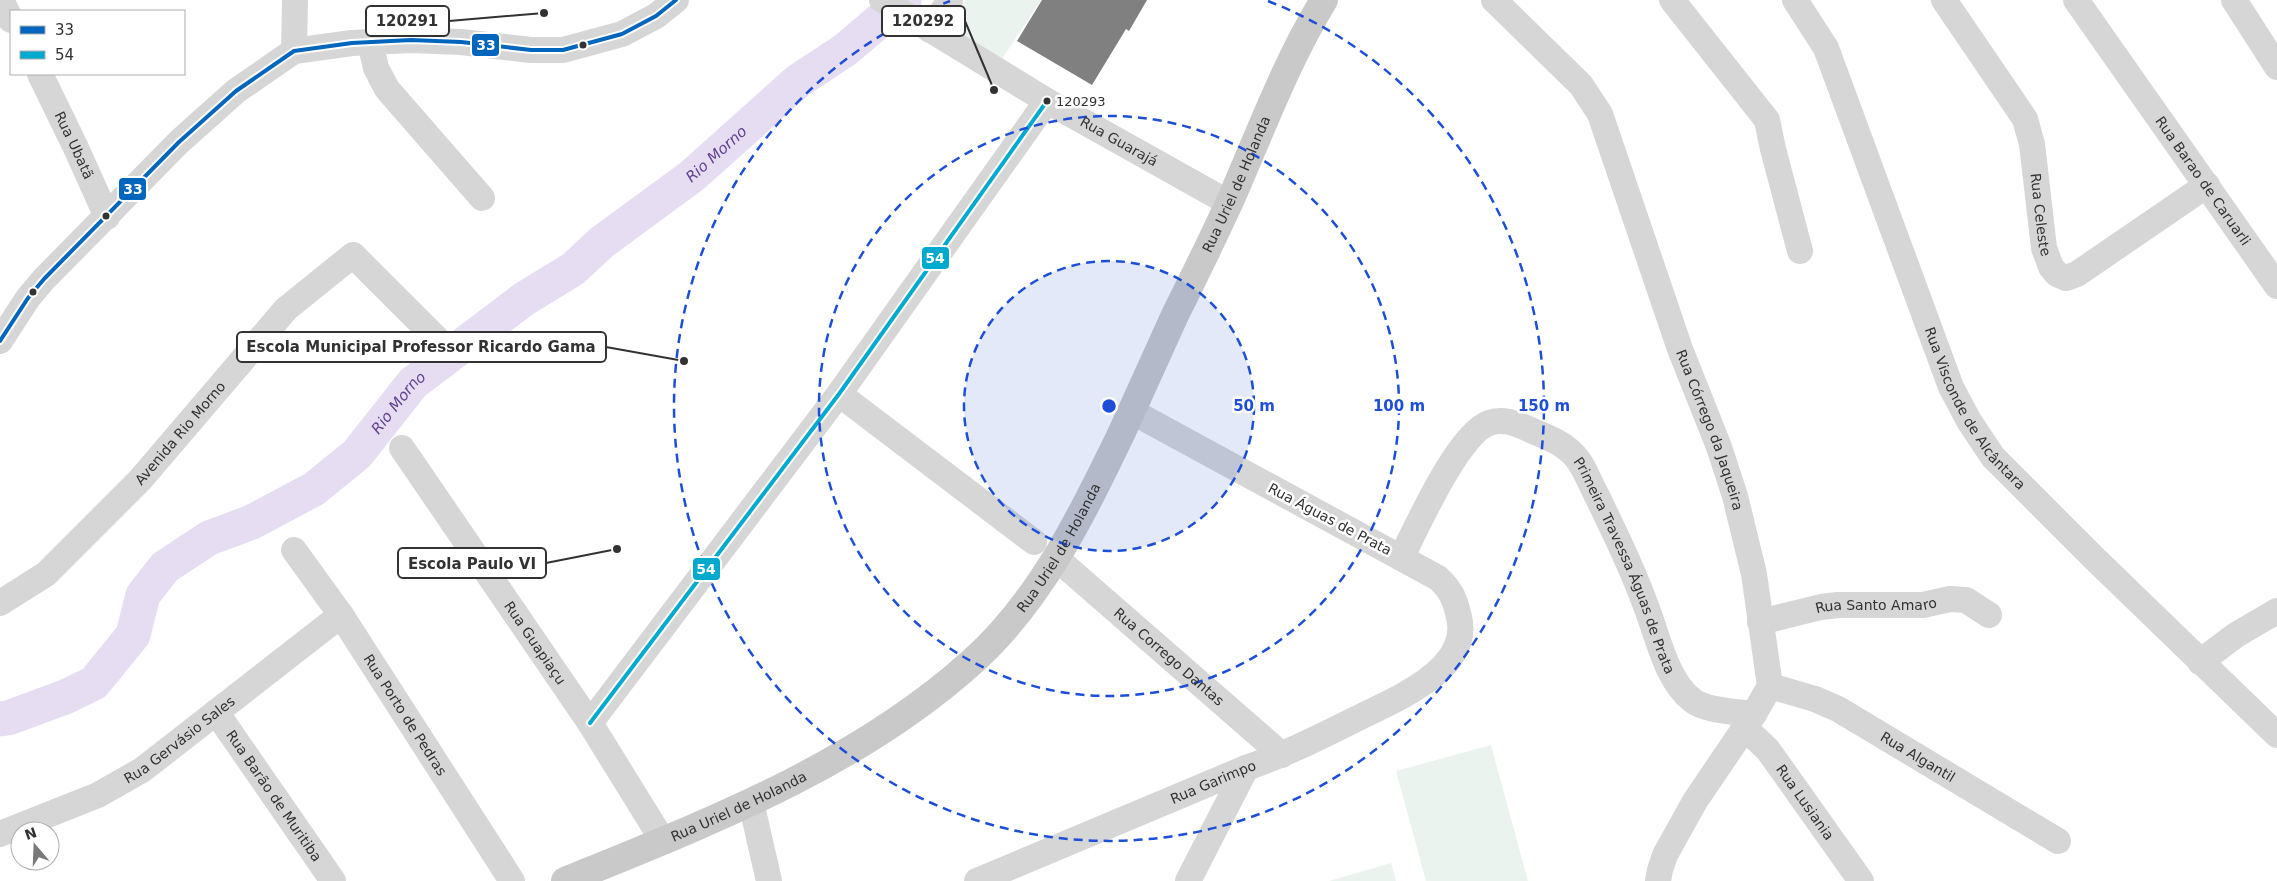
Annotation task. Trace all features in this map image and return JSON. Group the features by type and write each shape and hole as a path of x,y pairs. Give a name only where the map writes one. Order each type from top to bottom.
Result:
{"main road":[{"name":"Rua Uriel de Holanda","path":"565,881 751,802 858,746 926,699 973,661 1008,624 1056,558 1102,472 1132,412 1229,203 1271,105 1324,0"}],"street":[{"path":"0,0 10,18"},
{"path":"294,51 295,0"},
{"path":"4,322 179,142 229,98 294,51 370,42 411,40 461,42 531,50 563,50 622,34 656,16 676,0"},
{"name":"Rua Guarajá","path":"882,0 1047,101 1117,151 1229,203"},
{"path":"930,30 950,0"},
{"name":"Rua Córrego da Jaqueira","path":"1494,0 1581,85 1600,114 1680,349 1719,447 1736,496 1754,574 1770,686"},
{"path":"1672,0 1767,120 1800,251"},
{"name":"Rua Visconde de Alcântara","path":"1795,0 1826,48 1951,387 1969,421 1993,457 2200,662 2277,735"},
{"name":"Rua Celeste","path":"1944,0 2010,95 2025,120 2032,144 2044,248 2051,267 2057,274 2066,278 2077,274 2207,185"},
{"name":"Rua Barao de Caruarli","path":"2076,0 2277,286"},
{"path":"2234,0 2277,68"},
{"path":"370,42 376,68 387,89 482,198"},
{"name":"Rua Ubatã","path":"40,75 107,217"},
{"path":"590,724 839,394 1047,101"},
{"name":"Avenida Rio Morno","path":"0,603 46,574 140,480 286,309 352,255 436,338"},
{"path":"839,394 1034,542"},
{"name":"Rua Águas de Prata","path":"1132,412 1438,578 1450,590 1455,599 1461,624 1459,640 1454,654 1441,669"},
{"name":"Primeira Travessa Águas de Prata","path":"1401,558 1441,479 1467,442 1480,428 1488,423 1501,420 1555,440 1574,454 1610,522 1649,614 1663,655 1676,681 1692,701 1750,721"},
{"name":"Rua Guapiaçu","path":"402,448 590,724 663,841"},
{"name":"Rua Porto de Pedras","path":"294,550 341,614 512,881"},
{"name":"Rua Corrego Dantas","path":"1056,558 1282,756"},
{"name":"Rua Santo Amaro","path":"1760,622 1821,607 1838,605 1923,605 1950,599 1966,600 1989,614"},
{"path":"2200,662 2236,635 2277,611"},
{"name":"Rua Gervásio Sales","path":"0,834 98,795 142,770 341,614"},
{"name":"Rua Garimpo","path":"977,881 1246,768 1282,756 1423,684 1441,669"},
{"path":"1658,881 1665,855 1694,800 1750,721 1770,686"},
{"name":"Rua Algantil","path":"1770,686 1815,699 1838,709 2058,841"},
{"name":"Rua Barão de Muritiba","path":"216,712 332,881"},
{"name":"Rua Lusiania","path":"1750,721 1768,750 1861,881"},
{"path":"1188,881 1246,768"},
{"path":"751,802 769,881"}],"shaded area":[{"path":"966,0 1041,0 1002,59 958,33 954,20"},
{"path":"1491,745 1528,881 1426,881 1396,771"},
{"path":"1391,863 1396,881 1329,881"}],"building":[{"path":"1042,0 1147,0 1129,31 1126,29 1092,85 1017,41"}],"waterway":[{"name":"Rio Morno","path":"0,719 8,718 65,697 94,683 133,635 143,595 165,567 209,538 252,522 314,489 357,454 413,383 524,299 573,269 602,242 692,176 798,81 845,50 904,0"}],"transit line":[{"name":"33","path":"0,341 28,298 44,279 179,142 236,91 294,51 352,43 411,40 461,42 531,50 563,50 622,34 656,16 676,0"},
{"name":"54","path":"590,723 839,394 1047,101"}],"place":[{"name":"120291","path":"544,13"},
{"name":"120292","path":"994,90"},
{"name":"120293","path":"1047,101"},
{"name":"Escola Municipal Professor Ricardo Gama","path":"684,361"},
{"name":"Escola Paulo VI","path":"617,549"}]}
